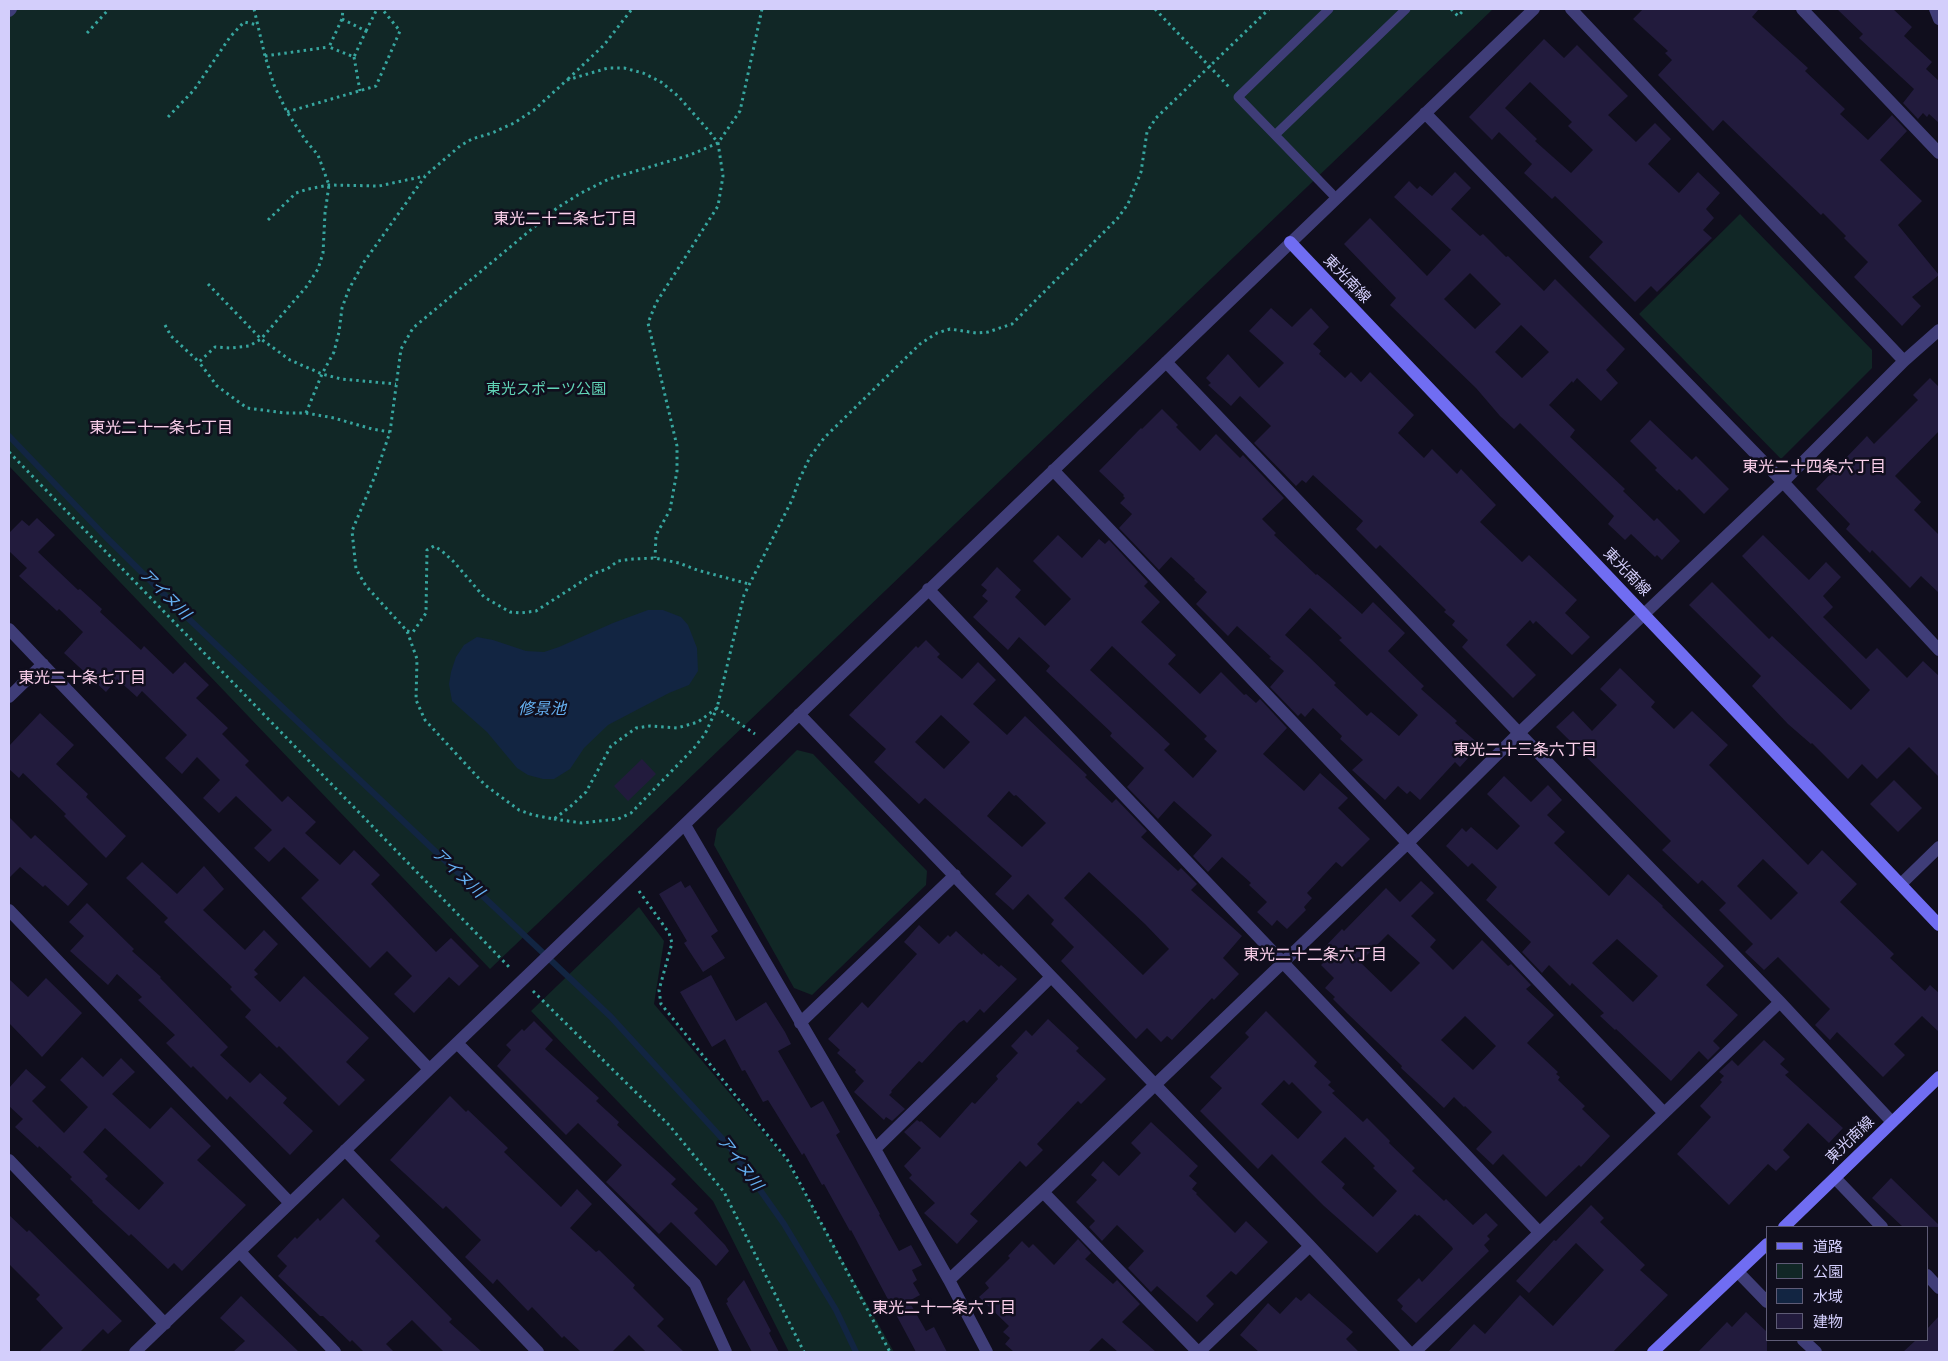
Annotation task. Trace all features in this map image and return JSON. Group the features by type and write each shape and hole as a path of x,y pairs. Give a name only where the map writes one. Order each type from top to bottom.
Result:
{"street":[{"path":"136,1352 685,825 767,743 1534,9"},
{"path":"1571,9 1904,361"},
{"path":"1802,9 1939,153"},
{"path":"1935,9 1939,19"},
{"path":"1425,113 1783,482 1939,650"},
{"name":"東光南線","path":"1290,242 1939,925"},
{"path":"949,1280 1409,842 1519,733 1783,482 1904,361 1939,330"},
{"path":"1166,362 1519,733 1780,1002 1892,1122"},
{"path":"1053,470 1409,842 1664,1113"},
{"path":"928,589 1539,1232"},
{"path":"9,629 429,1070"},
{"path":"9,697 43,664"},
{"path":"799,714 1310,1246 1409,1352"},
{"path":"685,825 875,1149 949,1280 986,1352"},
{"path":"1900,884 1939,847"},
{"path":"800,1023 955,875"},
{"path":"9,910 290,1203"},
{"path":"875,1149 1052,977"},
{"path":"1415,1352 1780,1002"},
{"path":"457,1042 695,1284 726,1352"},
{"name":"東光南線","path":"1785,1226 1939,1077"},
{"path":"345,1150 538,1352"},
{"path":"9,1160 165,1324"},
{"path":"1835,1178 1881,1226"},
{"path":"1043,1192 1198,1352 1310,1246"},
{"path":"1653,1352 1766,1245"},
{"path":"240,1252 336,1352"},
{"path":"1738,1272 1766,1301"},
{"path":"1928,1276 1939,1288"},
{"path":"1805,1341 1816,1352"}],"lane":[{"path":"1329,9 1238,97 1336,198"},
{"path":"1275,135 1406,9"}],"path":[{"path":"87,33 109,9"},
{"path":"199,362 215,347 249,346 261,339 307,286 318,269 323,252 329,185 318,155 306,142 287,112 274,85 254,9"},
{"path":"329,47 342,19 342,9"},
{"path":"360,91 354,57 377,9"},
{"path":"287,112 376,86 400,31 382,9"},
{"path":"306,413 322,374 334,352 342,308 349,290 364,262 426,176 460,146 472,139 492,133 514,123 534,110 604,45 632,9"},
{"path":"762,9 740,111 718,143 690,155 609,179 557,208 413,328 401,349 390,432 367,498 352,531 356,569 366,586 406,631 417,659 416,700 426,720 491,790 518,810 571,823 618,819 631,813 694,748 704,734 717,708 744,595 792,500 810,457 824,438 920,344 936,334 950,329 976,333 988,332 1012,324 1118,218 1128,204 1139,180 1146,132 1156,118 1269,9"},
{"path":"1155,9 1238,97"},
{"path":"1451,9 1458,16"},
{"path":"1458,9 1458,16"},
{"path":"1458,16 1465,9"},
{"path":"342,19 366,32"},
{"path":"168,117 194,90 230,37 244,22 258,25"},
{"path":"265,56 329,47 354,57"},
{"path":"567,80 608,68 624,68 643,73 661,82 678,96 718,143 723,176 718,206 656,304 648,323 677,446 677,471 670,510 656,535 655,558"},
{"path":"268,220 296,193 329,185 380,186 426,176"},
{"path":"208,284 261,339 290,360 322,374 341,379 396,384"},
{"path":"165,325 171,336 199,362 217,386 246,408 285,413 306,413 334,418 372,430 390,432"},
{"path":"9,452 526,977 669,1125 724,1192 804,1352"},
{"path":"406,631 413,632 426,613 427,550 434,546 454,562 484,597 510,612 536,611 595,573 607,569 618,561 655,558 679,563 697,570 749,584"},
{"path":"717,708 767,743"},
{"path":"554,819 586,792 611,746 630,732 636,728 650,726 677,728 698,722 717,708"},
{"path":"629,878 669,933 672,944 659,990 661,1004 788,1159 890,1352"}],"green space":[{"name":"東光スポーツ公園","path":"9,9 1493,9 490,969 9,466"},
{"path":"1740,214 1872,350 1872,368 1781,459 1639,314"},
{"path":"797,750 813,754 927,871 926,885 812,995 794,988 714,845 717,829"},
{"path":"639,907 664,941 654,1004 787,1161 894,1352 789,1352 713,1201 531,1011"}],"water":[{"name":"修景池","path":"648,610 663,610 681,617 688,625 697,648 698,671 689,685 669,693 608,725 584,748 570,769 554,779 543,779 528,775 517,768 487,732 452,701 449,684 456,657 464,645 477,637 493,640 526,651 544,652"}],"building":[{"path":"1643,9 1759,9 1752,17 1808,68 1805,71 1845,109 1840,114 1868,140 1892,115 1907,131 1880,160 1922,201 1898,225 1939,275 1912,297 1921,306 1902,326 1854,277 1868,262 1844,238 1846,236 1823,213 1821,215 1723,120 1713,131 1658,75 1672,60 1665,53 1668,51 1633,19"},
{"path":"1837,9 1893,9 1912,27 1904,36 1932,62 1926,69 1939,81 1939,123 1929,114 1927,117 1923,113 1918,119 1903,103 1914,89 1859,38 1863,34"},
{"path":"1544,39 1564,58 1577,45 1628,96 1608,115 1636,142 1655,123 1671,139 1648,164 1679,193 1698,172 1720,193 1706,209 1714,218 1703,230 1712,238 1657,292 1651,286 1635,302 1589,257 1603,242 1555,196 1552,199 1524,173 1532,164 1499,132 1492,140 1469,117","holes":["1530,82 1572,122 1568,126 1593,150 1571,173 1535,141 1537,139 1505,108"]},
{"path":"1455,172 1471,188 1451,209 1480,236 1483,234 1506,257 1508,256 1544,291 1555,279 1625,349 1606,370 1618,383 1601,401 1577,378 1549,405 1575,430 1570,437 1625,489 1623,491 1654,521 1657,518 1680,541 1662,560 1657,555 1655,557 1631,534 1625,540 1608,524 1614,516 1520,423 1514,429 1500,416 1476,388 1390,305 1396,298 1344,244 1370,218 1427,276 1451,250 1394,197 1409,181 1417,189 1420,186 1432,196","holes":["1470,273 1501,304 1475,329 1444,299","1521,325 1549,352 1522,378 1495,352"]},
{"path":"1271,308 1292,327 1311,308 1329,327 1313,344 1321,351 1319,354 1345,378 1351,372 1361,382 1370,372 1414,415 1398,433 1424,458 1432,449 1457,474 1461,469 1496,505 1480,522 1522,562 1529,555 1577,600 1565,613 1590,637 1572,655 1536,621 1533,624 1530,620 1506,645 1536,675 1513,698 1462,647 1468,640 1452,625 1455,621 1444,612 1446,610 1380,545 1376,549 1356,529 1363,521 1313,475 1306,483 1302,480 1296,486 1254,443 1271,426 1240,396 1231,406 1208,385 1211,383 1206,378 1228,354 1259,388 1284,363 1249,331"},
{"path":"1930,378 1939,387 1939,431 1895,476 1921,502 1914,510 1939,535 1939,593 1921,576 1910,588 1872,550 1870,553 1846,529 1850,524 1816,489 1867,436 1874,444 1918,400 1913,395"},
{"path":"1162,409 1178,425 1176,427 1200,451 1216,434 1240,458 1243,455 1284,498 1262,519 1276,533 1274,535 1316,575 1329,584 1362,614 1373,602 1405,633 1388,651 1424,686 1421,689 1457,721 1455,723 1480,745 1460,767 1455,762 1420,800 1410,791 1407,794 1398,786 1385,800 1352,770 1363,760 1340,739 1342,736 1313,708 1305,717 1301,713 1298,716 1270,687 1284,671 1269,658 1271,657 1237,626 1228,636 1196,604 1207,592 1195,579 1171,557 1159,570 1119,528 1132,514 1120,503 1125,498 1124,495 1099,471","holes":["1310,608 1342,638 1339,640 1418,715 1399,736 1371,712 1367,716 1334,685 1336,683 1285,635"]},
{"path":"1650,420 1692,460 1696,456 1729,489 1704,514 1679,489 1677,491 1655,470 1657,468 1630,441"},
{"path":"37,518 55,535 38,552 78,590 80,589 102,609 100,612 141,650 144,646 173,674 185,662 209,685 196,698 228,728 222,734 249,761 245,765 282,802 288,796 316,822 305,833 340,865 354,850 380,875 371,884 436,952 451,938 479,966 459,986 449,977 414,1013 394,994 412,976 387,951 370,968 301,898 319,880 284,847 269,862 254,848 272,830 236,796 219,813 203,798 220,780 197,757 182,774 165,758 187,735 142,691 137,697 117,679 106,692 64,653 83,632 59,609 57,611 19,576 27,568 9,551 9,533 22,520 29,526"},
{"path":"1058,535 1082,558 1099,539 1105,544 1109,540 1148,582 1144,586 1160,602 1141,622 1176,655 1168,664 1200,694 1221,672 1244,695 1246,694 1256,703 1260,699 1287,728 1263,754 1304,791 1320,773 1348,798 1338,808 1370,839 1342,867 1336,862 1307,893 1312,898 1304,907 1306,910 1287,929 1277,920 1272,926 1257,912 1267,902 1249,885 1251,883 1222,857 1208,872 1193,856 1212,835 1174,801 1158,819 1127,787 1144,768 1110,736 1112,733 1046,671 1050,666 1019,637 1008,650 973,617 988,601 982,596 987,590 981,585 997,567 1021,590 1015,597 1045,626 1071,599 1033,561","holes":["1112,646 1207,736 1204,739 1217,751 1193,778 1164,750 1170,744 1090,670"]},
{"path":"1763,535 1809,580 1826,562 1841,577 1823,596 1833,607 1823,617 1866,659 1877,648 1907,678 1923,661 1939,676 1939,777 1909,747 1877,779 1862,764 1848,779 1812,743 1788,724 1752,686 1761,676 1689,605 1712,582 1769,639 1772,636 1851,710 1870,690 1742,556"},
{"path":"926,640 940,654 937,657 962,679 978,662 996,680 973,704 1007,735 1025,716 1087,775 1085,777 1112,803 1116,799 1147,831 1141,837 1178,871 1181,868 1197,884 1191,890 1242,936 1223,958 1239,974 1214,1000 1212,998 1172,1040 1167,1036 1161,1042 1147,1028 1136,1039 1061,961 1074,947 1051,924 1054,920 1028,894 1013,910 995,894 1012,876 925,798 919,804 874,762 886,749 849,715 916,646 918,648","holes":["941,715 970,742 944,769 915,742","1009,791 1014,796 1016,795 1046,823 1022,847 987,816","1089,872 1169,949 1143,975 1064,898"]},
{"path":"1620,668 1655,702 1651,707 1674,729 1692,711 1728,745 1709,765 1808,865 1822,850 1857,884 1840,902 1894,954 1890,958 1925,991 1930,985 1939,993 1939,1032 1922,1016 1894,1044 1905,1055 1883,1077 1837,1032 1830,1040 1815,1025 1830,1009 1778,957 1764,970 1745,952 1753,944 1719,910 1726,903 1702,880 1698,884 1662,850 1671,841 1556,727 1573,711 1592,731 1617,705 1600,689","holes":["1763,859 1798,893 1771,920 1737,886"]},
{"path":"40,713 74,745 56,764 88,794 86,797 126,836 106,858 64,816 66,814 23,773 19,778 9,769 9,746"},
{"path":"642,759 656,774 628,801 614,786"},
{"path":"1504,776 1531,802 1548,785 1562,800 1547,815 1565,832 1554,843 1609,896 1628,874 1724,966 1706,985 1738,1015 1713,1041 1720,1048 1708,1060 1699,1051 1671,1081 1600,1016 1604,1013 1572,983 1570,986 1549,965 1542,973 1522,952 1531,942 1486,900 1497,887 1472,863 1468,867 1446,846 1462,828 1466,832 1471,827 1497,850 1520,826 1487,794","holes":["1617,939 1658,976 1633,1002 1592,963"]},
{"path":"1894,780 1922,808 1898,832 1870,804"},
{"path":"9,817 31,839 35,835 88,884 68,906 45,885 43,887 20,867 9,878"},
{"path":"142,862 177,894 204,866 224,889 203,910 245,950 264,930 278,944 254,970 258,974 254,977 280,1002 304,976 369,1038 346,1062 365,1080 339,1106 279,1046 277,1048 245,1017 251,1010 230,989 232,987 164,922 168,918 126,878"},
{"path":"681,881 685,888 690,885 718,931 711,936 725,958 703,972 684,943 687,941 659,894"},
{"path":"1421,881 1434,893 1411,916 1436,940 1430,947 1453,970 1482,940 1508,966 1511,964 1531,985 1526,989 1554,1015 1527,1043 1558,1072 1556,1074 1560,1077 1558,1080 1585,1106 1582,1109 1610,1136 1581,1167 1579,1165 1546,1197 1503,1154 1493,1165 1476,1149 1492,1132 1454,1097 1444,1108 1401,1068 1402,1066 1333,999 1335,997 1325,988 1334,978 1321,965 1330,956 1323,949 1342,929 1344,931 1386,888 1400,902","holes":["1388,934 1420,963 1391,992 1360,962","1465,1016 1496,1046 1473,1070 1441,1040"]},
{"path":"87,903 228,1047 220,1055 250,1083 260,1073 287,1098 283,1103 313,1131 290,1155 230,1096 227,1100 193,1066 191,1068 166,1043 175,1035 138,1000 142,997 117,974 108,985 70,951 84,936 69,922"},
{"path":"919,925 939,944 948,935 950,937 956,931 982,955 983,953 999,967 1001,965 1017,979 984,1013 980,1009 967,1023 964,1020 959,1023 922,1063 919,1061 889,1095 905,1109 892,1121 886,1117 884,1120 854,1092 864,1081 855,1072 856,1070 837,1053 840,1050 828,1039 862,1002 868,1008 917,954 904,942"},
{"path":"711,975 736,1021 766,1002 785,1032 791,1044 778,1051 811,1108 823,1101 840,1132 836,1135 899,1251 911,1245 922,1265 912,1270 917,1280 913,1283 920,1295 909,1301 926,1331 934,1327 947,1352 916,1352 851,1230 804,1153 802,1155 768,1100 763,1102 745,1070 742,1071 725,1039 712,1047 680,992"},
{"path":"46,978 82,1013 42,1057 9,1023 9,979 28,997"},
{"path":"1266,1011 1317,1062 1314,1066 1331,1082 1328,1085 1335,1091 1332,1093 1363,1122 1367,1118 1415,1168 1412,1171 1444,1201 1446,1199 1473,1225 1486,1213 1498,1225 1487,1236 1490,1239 1484,1245 1489,1251 1416,1323 1401,1309 1403,1306 1397,1300 1419,1278 1422,1282 1453,1249 1452,1247 1419,1215 1415,1214 1377,1253 1324,1206 1272,1154 1258,1169 1200,1111 1222,1088 1210,1077 1249,1037 1245,1033","holes":["1284,1080 1289,1085 1292,1082 1322,1112 1298,1139 1261,1104","1345,1137 1397,1191 1373,1217 1342,1188 1345,1184 1321,1162"]},
{"path":"1048,1019 1079,1048 1076,1051 1106,1079 1081,1104 1078,1101 1037,1144 1043,1150 1026,1167 1020,1161 970,1214 978,1221 957,1244 924,1213 935,1203 909,1178 912,1175 904,1166 921,1148 904,1132 917,1120 921,1121 940,1138 972,1102 975,1104 998,1079 996,1076 1018,1053 1011,1046 1026,1030 1032,1036"},
{"path":"534,1021 553,1040 545,1049 599,1098 596,1101 619,1122 617,1125 676,1179 671,1184 698,1209 694,1213 729,1251 716,1266 671,1222 659,1234 606,1182 622,1165 578,1123 566,1135 497,1066 511,1050 506,1045 522,1029 524,1031"},
{"path":"1764,1040 1785,1059 1780,1064 1789,1072 1785,1075 1843,1128 1829,1143 1808,1123 1783,1150 1790,1157 1776,1171 1768,1164 1729,1205 1677,1154 1711,1117 1700,1106 1722,1082 1720,1080 1724,1076 1719,1072 1732,1060 1738,1066"},
{"path":"82,1057 103,1077 121,1058 135,1072 112,1094 150,1129 171,1107 211,1146 197,1160 246,1205 182,1271 174,1263 168,1269 131,1234 129,1236 92,1202 70,1179 72,1177 39,1146 38,1148 15,1127 23,1119 9,1106 9,1088 26,1069 46,1087 32,1101 64,1133 88,1107 60,1080","holes":["105,1128 164,1183 139,1210 105,1179 108,1176 83,1152"]},
{"path":"450,1096 466,1112 468,1110 508,1148 504,1152 561,1207 577,1189 592,1204 570,1228 596,1252 599,1250 635,1285 633,1288 664,1319 657,1326 684,1352 646,1352 629,1335 612,1352 581,1352 564,1336 562,1338 532,1307 528,1311 497,1279 493,1284 465,1257 481,1240 446,1206 443,1209 390,1160"},
{"path":"1151,1122 1198,1166 1189,1176 1197,1183 1192,1189 1196,1194 1235,1233 1246,1221 1268,1242 1236,1275 1231,1271 1206,1296 1214,1304 1197,1322 1157,1286 1151,1292 1128,1268 1144,1251 1117,1225 1102,1241 1089,1227 1095,1221 1076,1202 1097,1180 1091,1175 1103,1161 1119,1176 1141,1153 1131,1143"},
{"path":"1891,1178 1939,1227 1902,1226 1872,1198"},
{"path":"343,1198 380,1236 375,1241 452,1319 449,1322 482,1352 444,1352 412,1320 386,1344 394,1352 364,1352 352,1340 350,1342 323,1316 320,1316 278,1276 287,1266 277,1256 295,1237 297,1239 318,1218 320,1221"},
{"path":"1591,1205 1604,1218 1600,1222 1645,1265 1640,1270 1668,1295 1613,1352 1448,1352 1474,1324 1485,1334 1520,1295 1553,1326 1604,1270 1576,1243 1529,1293 1516,1281 1554,1240 1556,1241"},
{"path":"9,1215 27,1232 29,1230 122,1321 108,1334 103,1329 80,1352 39,1352 63,1328 36,1299 40,1295 9,1264"},
{"path":"1078,1239 1091,1253 1085,1259 1113,1284 1117,1280 1140,1304 1122,1322 1156,1352 1118,1352 1102,1338 1088,1352 1014,1352 1005,1344 1010,1338 1003,1332 1009,1326 979,1297 989,1288 985,1283 1010,1258 1008,1256 1022,1241 1029,1248 1033,1244 1054,1265"},
{"path":"744,1280 771,1331 769,1333 779,1352 752,1352 726,1303 728,1302 727,1299"},
{"path":"1309,1293 1353,1332 1346,1339 1359,1352 1259,1352 1240,1335 1268,1303 1280,1314 1296,1297 1301,1301"},
{"path":"241,1296 299,1352 233,1352 245,1341 220,1318"},
{"path":"1746,1312 1766,1331 1767,1352 1698,1352 1727,1322 1732,1327"},
{"path":"1939,1316 1939,1352 1903,1352 1915,1341 1928,1341 1928,1328"}],"waterway":[{"name":"アイヌ川","path":"9,436 105,536 192,622 611,1017 729,1146 784,1224 836,1310 856,1352"}],"district":[{"name":"東光二十二条七丁目","path":"565,219"},
{"name":"東光二十一条七丁目","path":"161,428"},
{"name":"東光二十四条六丁目","path":"1814,467"},
{"name":"東光二十条七丁目","path":"82,678"},
{"name":"東光二十三条六丁目","path":"1525,750"},
{"name":"東光二十二条六丁目","path":"1315,955"},
{"name":"東光二十一条六丁目","path":"944,1308"}]}
